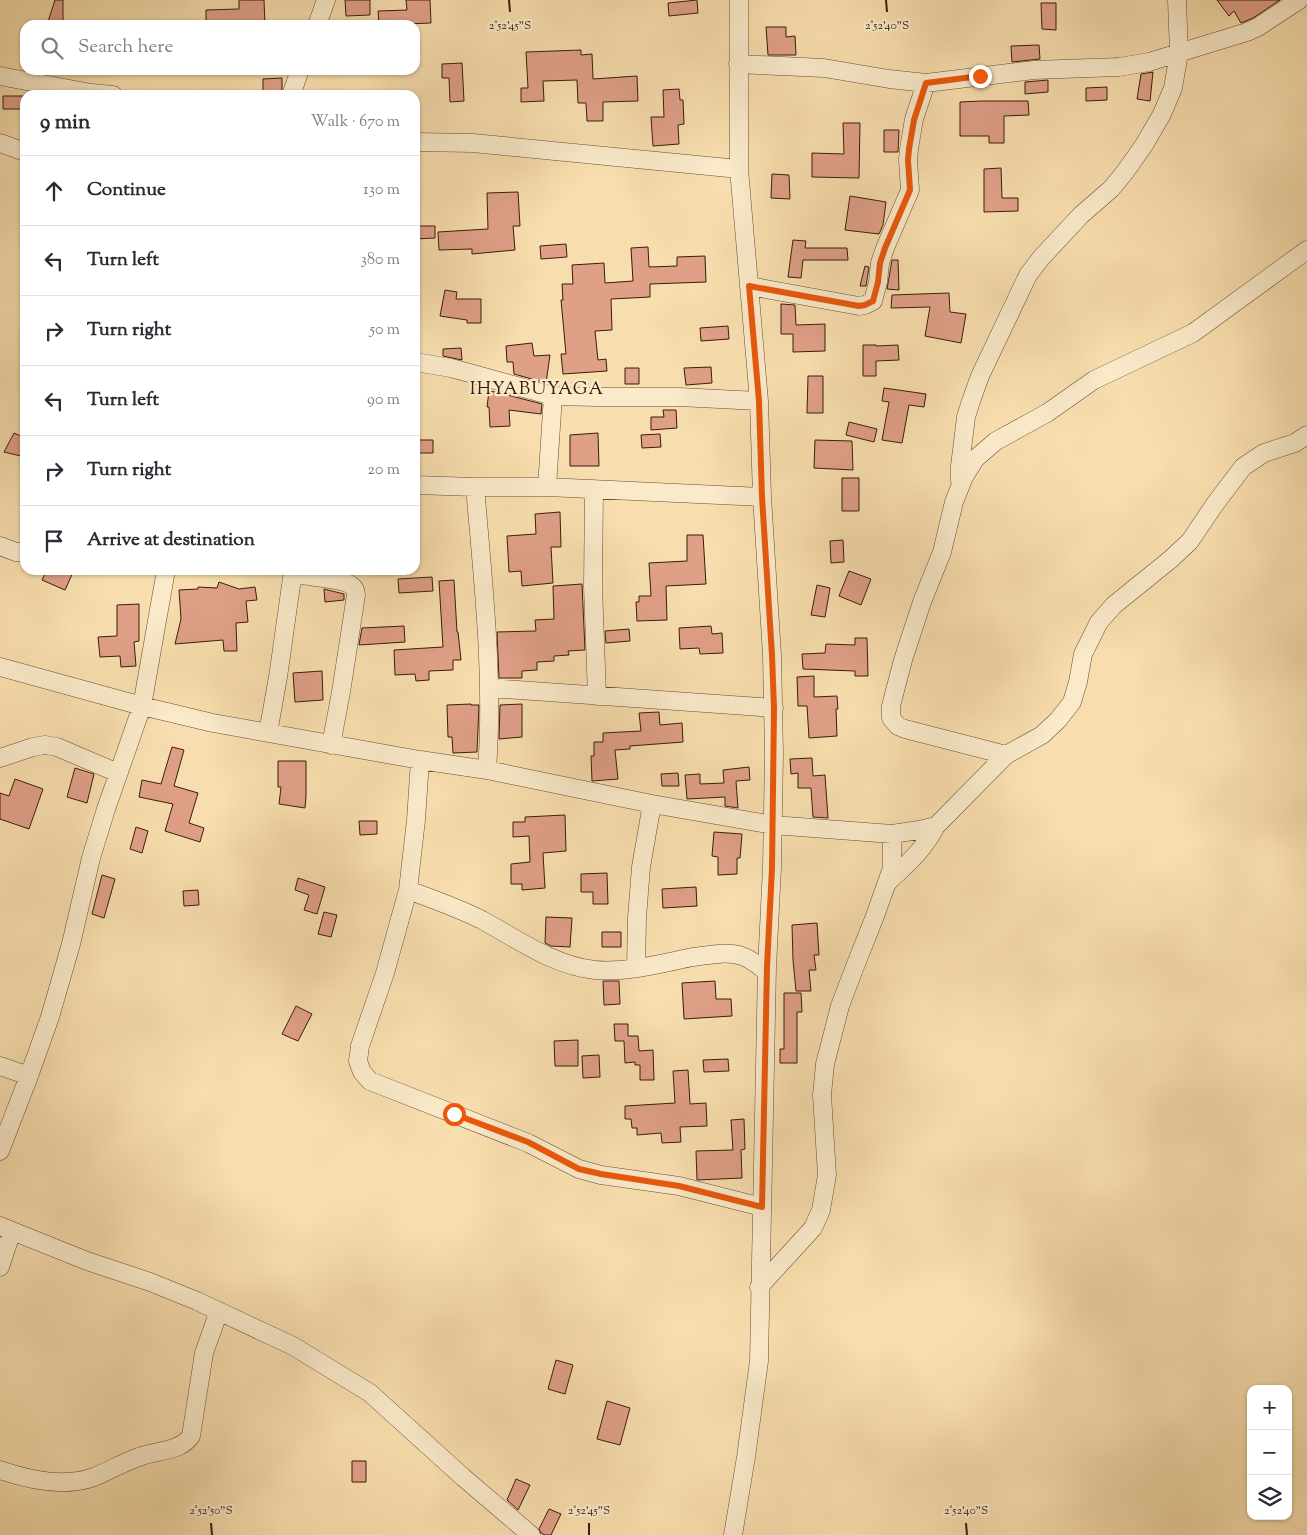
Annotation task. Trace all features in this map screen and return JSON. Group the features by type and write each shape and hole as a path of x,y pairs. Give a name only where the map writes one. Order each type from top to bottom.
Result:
{"street":[{"path":"319,20 326,0"},
{"path":"733,1535 759,1361 767,972 773,825 774,708 762,497 759,401 739,169 739,0"},
{"path":"960,487 960,466 965,426 971,400 980,376 1028,275 1041,258 1081,215 1111,189 1144,145 1162,114 1173,88 1179,53 1177,0"},
{"path":"738,64 824,68 926,83 1034,70 1119,67 1149,62 1247,32 1300,0"},
{"path":"293,90 298,75"},
{"path":"0,76 75,90"},
{"path":"749,286 859,306 873,301 880,263 885,248 910,190 909,149 914,120 926,83"},
{"path":"420,142 473,143 739,169"},
{"path":"0,143 20,150"},
{"path":"1006,754 905,729 894,722 891,714 891,706 903,660 922,602 942,552 954,502 968,468 975,459 996,441 1047,413 1094,380 1192,333 1307,250"},
{"path":"420,363 451,368 553,396 679,397 759,401"},
{"path":"546,487 553,396"},
{"path":"888,883 928,842 936,826 1006,754 1042,735 1062,716 1072,702 1083,654 1099,622 1114,605 1171,559 1190,541 1243,467 1264,453 1295,442 1307,435"},
{"path":"420,485 546,487 762,497"},
{"path":"475,487 483,577 489,688 487,770"},
{"path":"594,489 593,587 597,696"},
{"path":"0,546 20,552"},
{"path":"0,1152 50,1017 71,944 91,858 142,706 165,575"},
{"path":"268,733 280,668 292,578 301,575 345,582 352,585 356,595 342,692 331,744"},
{"path":"0,667 142,706 213,723 487,770 652,804 773,825 892,834 936,826"},
{"path":"489,688 774,708"},
{"path":"0,758 45,745 57,747 118,774"},
{"path":"420,760 416,820 408,890 385,973 360,1046 358,1061 362,1072 370,1081 528,1142 579,1169 679,1186 762,1207"},
{"path":"636,968 641,867 652,804"},
{"path":"760,1287 813,1228 821,1210 827,1175 822,1096 826,1064 840,1006 888,883 892,868 892,834"},
{"path":"408,890 448,905 555,959 577,967 597,970 636,968 720,953 744,956 767,972"},
{"path":"0,1066 29,1076"},
{"path":"0,1267 6,1228 87,1260 150,1282 219,1311 292,1346 370,1393 464,1478 531,1535"},
{"path":"0,1470 46,1481 64,1483 81,1481 93,1478 139,1457 182,1445 191,1436 204,1353 219,1311"}],"building":[{"path":"55,0 63,0 63,20 49,20"},
{"path":"239,0 264,0 265,20 206,20 206,10 239,9"},
{"path":"345,0 370,0 370,15 346,16"},
{"path":"406,0 430,0 431,23 420,23 420,20 379,20 378,11 407,10"},
{"path":"697,0 698,13 669,16 668,3"},
{"path":"1217,0 1280,0 1253,18 1241,23 1234,11 1229,16"},
{"path":"1041,3 1056,3 1056,30 1042,29"},
{"path":"766,27 786,27 786,37 795,36 796,55 768,55"},
{"path":"1039,45 1040,59 1012,62 1011,46"},
{"path":"581,50 581,55 592,54 593,79 637,76 638,101 603,102 603,121 587,121 586,103 578,103 577,80 543,81 544,101 521,102 521,88 528,88 526,52"},
{"path":"462,63 464,101 450,102 449,78 442,78 442,64"},
{"path":"1153,72 1150,101 1137,99 1141,74"},
{"path":"282,78 282,90 263,90 263,79"},
{"path":"1048,80 1048,92 1025,94 1025,82"},
{"path":"1107,87 1107,100 1086,101 1086,88"},
{"path":"679,89 680,100 683,100 684,124 678,125 679,144 653,146 651,117 664,117 663,90"},
{"path":"3,96 20,96 20,109 3,109"},
{"path":"1028,101 1029,115 1004,116 1004,143 989,143 989,136 960,136 960,102"},
{"path":"843,123 860,123 859,178 812,177 812,153 844,154"},
{"path":"884,130 899,130 898,152 884,152"},
{"path":"1001,168 1002,198 1018,198 1018,211 984,212 984,169"},
{"path":"772,174 789,175 790,199 771,198"},
{"path":"518,192 520,226 513,226 515,250 472,254 472,249 439,250 438,232 488,229 487,193"},
{"path":"850,196 886,202 883,225 879,234 845,230"},
{"path":"420,226 435,226 435,238 420,239"},
{"path":"793,240 806,241 805,248 847,248 848,260 803,260 801,278 788,277"},
{"path":"566,244 567,257 541,259 540,246"},
{"path":"648,247 649,267 677,266 677,257 705,256 706,282 650,284 650,297 611,299 612,330 595,331 598,360 606,359 607,371 563,374 561,354 566,354 561,300 563,300 562,284 573,284 572,265 604,263 605,283 633,281 631,248"},
{"path":"892,260 898,260 899,290 887,289"},
{"path":"865,266 869,267 866,286 860,286"},
{"path":"445,290 457,292 456,299 481,299 481,323 467,323 467,320 440,316"},
{"path":"949,293 950,312 966,314 961,343 925,336 930,307 891,308 892,295"},
{"path":"781,304 795,305 796,325 825,324 825,351 793,352 793,334 781,334"},
{"path":"728,326 729,339 701,341 700,328"},
{"path":"532,343 534,356 550,355 546,383 514,374 513,362 507,362 506,346"},
{"path":"863,345 898,345 899,360 876,361 876,376 863,376"},
{"path":"461,348 462,360 443,356 443,349"},
{"path":"711,367 712,383 686,385 684,368"},
{"path":"625,368 639,368 639,384 625,384"},
{"path":"808,376 823,376 823,413 807,413"},
{"path":"884,388 926,394 924,407 909,405 902,443 882,440 889,402 882,401"},
{"path":"489,391 542,404 541,414 509,410 510,426 490,427 489,407 487,407"},
{"path":"663,410 676,410 677,428 651,430 651,417 664,417"},
{"path":"849,422 877,429 874,442 846,435"},
{"path":"14,433 20,436 20,456 4,452"},
{"path":"598,433 599,466 570,466 570,435"},
{"path":"660,434 661,447 642,448 641,435"},
{"path":"420,440 433,440 433,453 420,453"},
{"path":"815,440 852,441 853,470 814,468"},
{"path":"842,478 859,478 859,511 842,511"},
{"path":"560,512 561,547 551,547 553,583 522,586 521,571 509,572 507,536 536,534 535,514"},
{"path":"687,535 703,535 706,584 666,586 667,620 637,621 636,602 639,602 639,596 651,596 649,563 687,561"},
{"path":"843,540 844,562 831,563 830,541"},
{"path":"849,571 871,579 861,605 839,596"},
{"path":"44,575 72,575 65,590 42,580"},
{"path":"432,577 433,591 399,593 398,579"},
{"path":"454,580 457,632 461,660 453,660 453,670 429,671 429,680 416,681 415,674 395,675 394,650 443,647 439,581"},
{"path":"219,582 239,589 255,587 257,600 246,601 248,622 236,623 237,651 224,651 223,640 175,644 181,619 179,590 198,589 198,587 217,588"},
{"path":"582,584 585,650 568,651 569,655 554,656 554,661 537,662 537,670 522,671 522,678 499,678 497,632 536,631 535,620 554,619 553,586"},
{"path":"817,585 830,588 825,617 811,615"},
{"path":"324,589 344,594 344,600 325,602"},
{"path":"139,604 139,641 134,642 136,666 121,667 120,656 100,657 98,637 117,636 117,605"},
{"path":"404,626 405,642 359,645 362,628"},
{"path":"711,626 712,634 722,633 723,653 700,654 699,648 680,649 679,628"},
{"path":"629,629 630,641 606,643 605,631"},
{"path":"855,638 867,638 868,676 855,676 855,671 803,669 802,654 825,653 826,644 855,645"},
{"path":"322,671 323,700 295,702 293,673"},
{"path":"814,676 814,697 837,696 837,736 809,738 807,706 798,706 797,677"},
{"path":"522,704 522,737 499,739 500,705"},
{"path":"447,705 479,705 477,752 453,753 452,737 448,737"},
{"path":"659,712 660,725 682,723 683,742 630,746 630,749 615,750 618,779 592,781 591,756 594,756 594,742 603,742 603,733 641,731 639,713"},
{"path":"172,747 184,750 174,786 198,793 189,823 204,828 200,842 165,831 173,804 139,797 142,780 161,784"},
{"path":"812,758 813,776 825,775 828,818 813,817 811,788 798,788 798,773 791,774 790,759"},
{"path":"278,761 306,761 305,808 279,804 281,787 278,787"},
{"path":"749,767 750,780 736,781 738,808 725,806 725,797 687,799 685,775 700,774 700,784 724,783 723,770"},
{"path":"75,768 94,774 87,803 67,797"},
{"path":"678,773 679,786 662,786 661,774"},
{"path":"15,779 43,789 29,829 0,819 0,793 9,796"},
{"path":"565,815 566,851 543,853 545,888 522,890 522,884 511,884 511,864 530,862 529,836 513,837 513,822 525,822 525,817"},
{"path":"359,821 377,821 377,834 360,835"},
{"path":"136,827 148,831 142,853 130,849"},
{"path":"714,832 742,834 740,858 737,858 737,874 718,875 718,857 712,856"},
{"path":"607,873 608,904 593,904 593,892 581,892 581,874"},
{"path":"102,875 115,879 104,918 92,914"},
{"path":"298,878 325,887 317,914 304,910 309,895 295,890"},
{"path":"696,887 697,906 663,908 662,889"},
{"path":"198,890 199,905 184,906 183,891"},
{"path":"324,912 337,915 331,937 318,934"},
{"path":"546,917 572,918 570,947 551,946 545,943"},
{"path":"817,923 819,955 814,955 816,970 809,970 811,991 796,991 792,925"},
{"path":"602,932 621,932 621,947 602,947"},
{"path":"603,981 619,981 620,1004 604,1005"},
{"path":"715,981 716,999 731,999 732,1016 684,1019 682,983"},
{"path":"784,993 801,993 802,1012 797,1012 797,1063 780,1063 780,1049 784,1049"},
{"path":"296,1006 312,1014 298,1041 282,1034"},
{"path":"614,1024 628,1024 628,1036 638,1036 639,1051 653,1050 654,1080 640,1080 640,1065 635,1065 635,1062 625,1063 624,1041 615,1041"},
{"path":"578,1040 578,1066 555,1066 554,1041"},
{"path":"599,1055 600,1077 583,1078 582,1056"},
{"path":"728,1059 729,1071 704,1072 703,1060"},
{"path":"688,1070 690,1104 706,1103 707,1126 680,1127 681,1142 662,1143 661,1133 637,1135 637,1128 632,1128 631,1119 625,1119 625,1106 675,1103 673,1071"},
{"path":"744,1119 745,1149 741,1150 742,1178 697,1180 696,1151 733,1150 731,1120"},
{"path":"556,1360 573,1365 565,1394 548,1389"},
{"path":"607,1401 630,1408 620,1445 597,1439"},
{"path":"352,1461 366,1461 366,1482 352,1482"},
{"path":"516,1479 530,1485 518,1510 507,1500"},
{"path":"549,1509 561,1514 551,1535 545,1535 539,1529"}],"district":[{"name":"IHYABUYAGA","path":"537,388"}],"route":[{"path":"454,1114 528,1142 568,1165 579,1169 679,1186 762,1207 767,967 772,868 774,708 762,497 759,401 749,286 859,306 873,301 880,263 890,233 911,187 908,160 909,149 914,120 926,83 980,76"}]}
